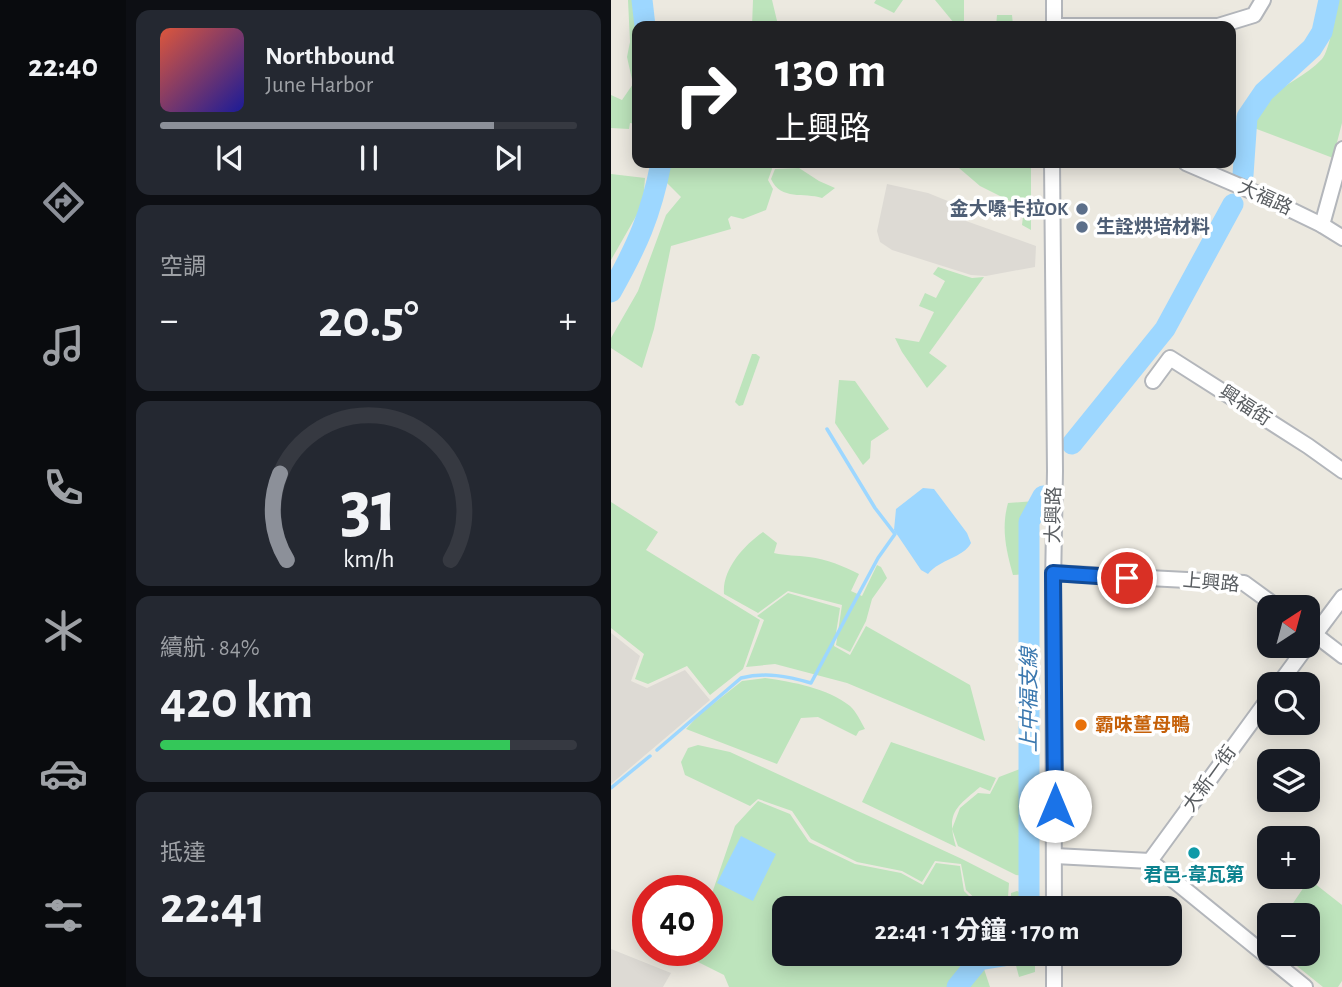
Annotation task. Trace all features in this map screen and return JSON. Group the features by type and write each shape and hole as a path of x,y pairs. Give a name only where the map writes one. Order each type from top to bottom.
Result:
{"street":[{"path":"1054,0 1054,21"},
{"path":"1234,21 1254,15 1263,0"},
{"path":"1321,225 1342,149"},
{"name":"大興路","path":"1052,168 1054,896"},
{"name":"大福路","path":"1198,168 1321,225 1342,238"},
{"name":"興福街","path":"1153,381 1170,358 1342,471"},
{"name":"上興路","path":"1053,573 1244,583 1260,595"},
{"path":"1320,625 1342,597"},
{"path":"1320,645 1342,656"},
{"name":"大新一街","path":"1150,861 1257,714"},
{"path":"1055,856 1150,861 1305,987"},
{"path":"1054,966 1054,987"}],"shaded area":[{"path":"887,184 928,193 970,210 966,221 1036,246 1035,267 986,276 971,275 892,250 880,242 877,231"},
{"path":"611,633 640,656 631,681 647,688 685,670 710,700 611,784"},
{"path":"611,949 632,957 632,966 654,966 671,973 663,987 611,987"}],"green space":[{"path":"628,0 636,0 636,21 632,21 632,80 627,57 630,42"},
{"path":"753,0 772,0 777,21 752,21"},
{"path":"876,0 903,0 894,13 874,3"},
{"path":"935,0 964,0 964,21 952,21"},
{"path":"1339,0 1343,0 1342,123 1333,158 1254,128 1258,115 1273,95 1322,59 1330,40"},
{"path":"997,15 1012,15 1013,21 996,21"},
{"path":"632,85 632,123 629,129 611,128 611,95 622,100"},
{"path":"669,168 772,168 768,180 773,189 766,210 743,219 731,216 728,219 731,229 671,246 654,329 642,368 611,348 611,338 638,291 666,215 681,197 665,181"},
{"path":"799,168 835,188 822,198 793,194 775,186 771,179 775,169"},
{"path":"959,168 1031,168 1031,230 1022,225 1024,208 980,186"},
{"path":"611,174 645,178 643,204 611,260"},
{"path":"938,267 972,278 984,277 929,353 947,366 927,388 895,338 919,342 934,312 919,306 925,293 936,298 945,281 933,274"},
{"path":"752,354 760,357 743,405 739,406 735,402"},
{"path":"839,380 855,381 889,429 871,441 870,458 863,465 835,423"},
{"path":"1035,501 1032,574 1013,575 1005,539 1008,503"},
{"path":"611,502 658,532 646,550 760,620 743,669 710,695 687,666 648,684 635,679 644,654 611,628"},
{"path":"763,532 777,543 774,553 822,559 859,574 851,591 862,596 877,565 881,567 887,578 872,599 866,621 850,652 836,645 842,605 788,591 758,613 724,594 726,576 735,559"},
{"path":"788,593 840,608 834,646 850,655 866,626 970,685 985,741 847,683 775,664 746,667 764,620 757,616"},
{"path":"765,678 820,690 841,700 852,708 865,729 859,731 856,736 818,717 801,718 777,764 686,729 699,715 742,681"},
{"path":"891,742 996,778 990,791 980,787 964,800 955,812 952,826 956,847 862,802"},
{"path":"698,745 730,752 962,859 1009,883 1008,896 972,896 966,890 961,864 935,861 922,882 902,871 857,862 811,839 792,811 758,799 750,806 685,775 681,762 688,748"},
{"path":"1025,767 1026,876 1016,875 958,846 952,829 960,808 978,793 990,794 999,777"},
{"path":"758,801 790,814 809,842 855,864 901,873 923,885 936,863 960,866 964,891 969,896 772,896 772,966 983,966 990,987 729,987 724,975 706,966 723,966 723,875 718,875 735,826"},
{"path":"1320,888 1342,905 1342,981 1338,987 1323,987 1297,966 1320,966 1320,903 1293,903 1303,889"},
{"path":"1017,891 1028,896 1011,896 1011,893"},
{"path":"1016,966 1035,966 1035,972 1019,977"}],"water":[{"path":"923,488 934,489 967,533 971,543 963,552 928,574 921,570 894,530 896,509"},
{"path":"741,836 776,854 753,901 723,886 721,875"}],"waterway":[{"path":"642,0 644,21"},
{"path":"1243,175 1247,117 1264,92 1312,48 1322,32 1329,0"},
{"path":"611,292 642,230 660,168"},
{"name":"上中福支線","path":"1072,444 1165,329 1233,204"},
{"path":"657,750 741,678 776,676 811,683 878,558 895,534 875,508 827,429"},
{"name":"上中福支線","path":"1029,896 1029,522 1043,496"},
{"path":"611,788 650,756"},
{"name":"上中福支線","path":"957,987 974,966"}],"place":[{"name":"金大嗓卡拉OK","path":"1082,209"},
{"name":"生詮烘培材料","path":"1082,227"},
{"name":"霸味薑母鴨","path":"1081,725"},
{"name":"君邑-韋瓦第","path":"1194,853"}],"route":[{"path":"1055,806 1053,573 1127,578"}]}
